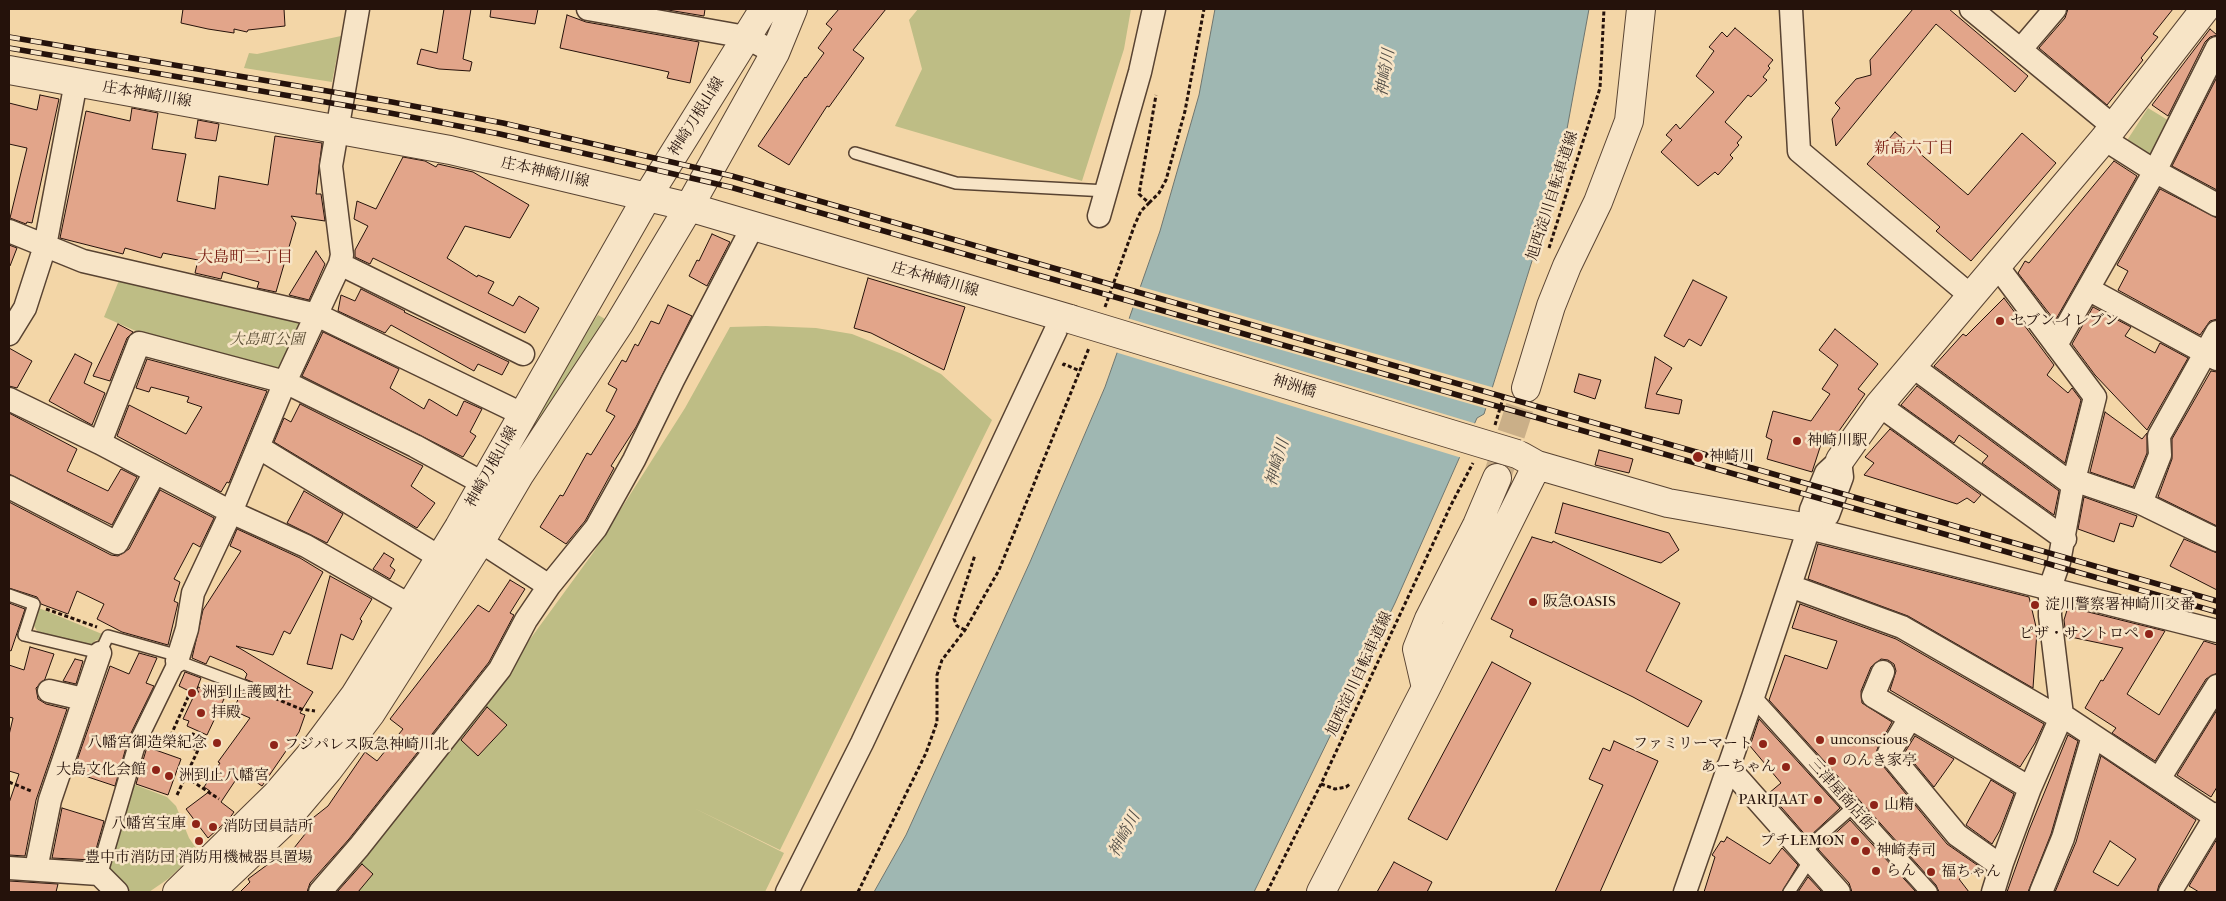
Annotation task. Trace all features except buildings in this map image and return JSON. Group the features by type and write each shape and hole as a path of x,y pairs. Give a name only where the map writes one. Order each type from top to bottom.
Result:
{"street":[{"path":"99,874 138,741 177,660 187,629 193,594 340,264 342,255 331,166 358,9"},
{"path":"588,9 642,14 746,38 774,53"},
{"name":"神崎刀根山線","path":"469,534 483,484 522,414 647,197 764,9"},
{"name":"神崎刀根山線","path":"210,892 284,822 328,770 371,713 450,564 469,534 507,496 619,324 689,207 774,53 793,9"},
{"path":"1100,216 1140,72 1154,9"},
{"path":"1526,388 1551,306 1567,266 1598,202 1629,121 1641,9"},
{"path":"1791,9 1799,151 1971,296"},
{"path":"1971,9 2021,50 2109,133 2155,171 2217,205"},
{"path":"2021,50 2055,9"},
{"path":"1688,891 1790,586 1808,528 1811,510 1826,473 1840,460 1880,405 1912,366 2109,133 2205,9"},
{"path":"2056,345 2155,171 2217,49 2188,32"},
{"name":"庄本神崎川線","path":"9,70 450,150 689,207 1066,318"},
{"path":"9,334 25,308 45,246 76,82"},
{"path":"320,892 359,847 500,669 526,620 549,586 596,528 634,460 673,380 753,226"},
{"path":"9,231 83,261 317,316 522,414"},
{"path":"340,264 523,354"},
{"path":"1993,892 2030,788 2061,717 2050,616 2050,588 2065,539 2074,482 2095,397 1997,266"},
{"path":"2088,289 2211,356"},
{"path":"787,892 879,707 1066,318"},
{"name":"神洲橋","path":"1066,318 1668,503 1808,528"},
{"path":"2142,503 2160,455 2159,436 2211,356 2217,332"},
{"path":"100,443 139,343 286,382 414,446 507,496"},
{"path":"1912,366 2074,482 2142,503 2217,540"},
{"path":"9,399 100,443 231,512 306,546 411,606"},
{"path":"1880,405 2065,539"},
{"path":"258,447 450,564"},
{"path":"1321,892 1426,688 1527,460"},
{"path":"9,487 117,543 155,472"},
{"path":"1426,688 1417,649 1429,619 1477,525 1497,478"},
{"path":"1808,528 2217,631"},
{"path":"469,534 549,586"},
{"name":"神崎刀根山線","path":"177,892 276,795 340,715 411,606 450,564"},
{"path":"1790,586 1902,628 2093,736 2217,816 2170,892"},
{"path":"36,869 50,800 83,699 104,645"},
{"path":"1883,672 1873,696 2030,788"},
{"path":"2159,779 2217,686"},
{"path":"49,691 83,699"},
{"name":"三津屋商店街","path":"1753,697 1929,892"},
{"path":"1910,718 1889,753 1958,835 2001,866"},
{"path":"2041,892 2063,838 2093,736"},
{"path":"1728,767 1839,892"},
{"path":"9,868 99,874 117,892"}],"lane":[{"path":"855,152 956,183 1107,191"},
{"path":"9,595 34,604 24,634 172,654 177,660 257,691"},
{"path":"1789,892 1818,838 1852,808"}],"path":[{"path":"1103,313 1141,211 1159,193 1166,180 1184,111 1204,9"},
{"name":"旭西淀川自転車道線","path":"1547,254 1600,88 1604,9"},
{"path":"1149,203 1139,194 1158,87"},
{"path":"858,892 926,754 937,722 937,675 942,660 965,630 999,570 1093,339"},
{"path":"1061,370 1064,364 1080,371"},
{"name":"旭西淀川自転車道線","path":"1267,892 1321,784 1451,505 1472,465"},
{"path":"34,604 106,630 104,645"},
{"path":"190,742 172,735 189,695 191,696 207,682"},
{"path":"257,691 300,709 340,715"},
{"path":"177,795 198,750 188,746 194,732"},
{"path":"186,777 219,799"}],"green space":[{"path":"918,9 1131,9 1124,49 1082,181 895,126 922,69 909,20"},
{"path":"341,36 332,82 244,68 249,53 257,54"},
{"path":"2148,108 2171,122 2156,153 2148,155 2126,142"},
{"name":"大島町公園","path":"122,273 309,319 284,376 170,346 104,317"},
{"path":"598,315 605,319 513,460 510,457 573,348"},
{"path":"730,327 816,328 852,334 902,354 941,374 992,420 780,850 694,808 784,853 765,892 359,892 348,879 358,860 482,705 593,553 685,408"},
{"path":"39,608 102,634 100,641 96,640 89,647 37,631 34,626"},
{"path":"133,784 167,797 176,806 189,838 198,851 168,879 149,892 131,892 112,875 110,869"}],"water":[{"name":"神崎川","path":"1215,9 1589,9 1558,178 1484,414 1477,418 1395,603 1254,892 874,892 906,835 1030,562 1105,387 1160,231 1199,95"}],"pier":[{"path":"1138,286 1495,388 1488,409 1131,307"},
{"path":"1127,318 1477,424 1462,458 1115,352"}],"tunnel":[{"path":"1498,474 1526,388"}],"railway":[{"path":"9,37 392,102 503,123 732,176 2217,601"},
{"path":"9,48 390,113 500,134 730,187 2217,612"}],"place":[{"name":"セブン-イレブン","path":"2000,321"},
{"name":"神崎川駅","path":"1797,441"},
{"name":"神崎川","path":"1698,457"},
{"name":"阪急OASIS","path":"1533,602"},
{"name":"淀川警察署神崎川交番","path":"2035,605"},
{"name":"ピザ・サントロペ","path":"2149,634"},
{"name":"洲到止護國社","path":"192,693"},
{"name":"拝殿","path":"201,713"},
{"name":"unconscious","path":"1820,740"},
{"name":"八幡宮御造榮紀念","path":"217,743"},
{"name":"ファミリーマート","path":"1763,744"},
{"name":"フジパレス阪急神崎川北","path":"274,745"},
{"name":"のんき家亭","path":"1832,761"},
{"name":"あーちゃん","path":"1786,767"},
{"name":"大島文化会館","path":"156,770"},
{"name":"洲到止八幡宮","path":"169,776"},
{"name":"PARIJAAT","path":"1818,800"},
{"name":"山精","path":"1874,805"},
{"name":"八幡宮宝庫","path":"196,824"},
{"name":"消防団員詰所","path":"213,827"},
{"name":"豊中市消防団 消防用機械器具置場","path":"199,841"},
{"name":"プチLEMON","path":"1855,841"},
{"name":"神崎寿司","path":"1866,851"},
{"name":"らん","path":"1876,871"},
{"name":"福ちゃん","path":"1931,872"}],"district":[{"name":"新高六丁目","path":"1914,149"},
{"name":"大島町二丁目","path":"245,258"}]}
